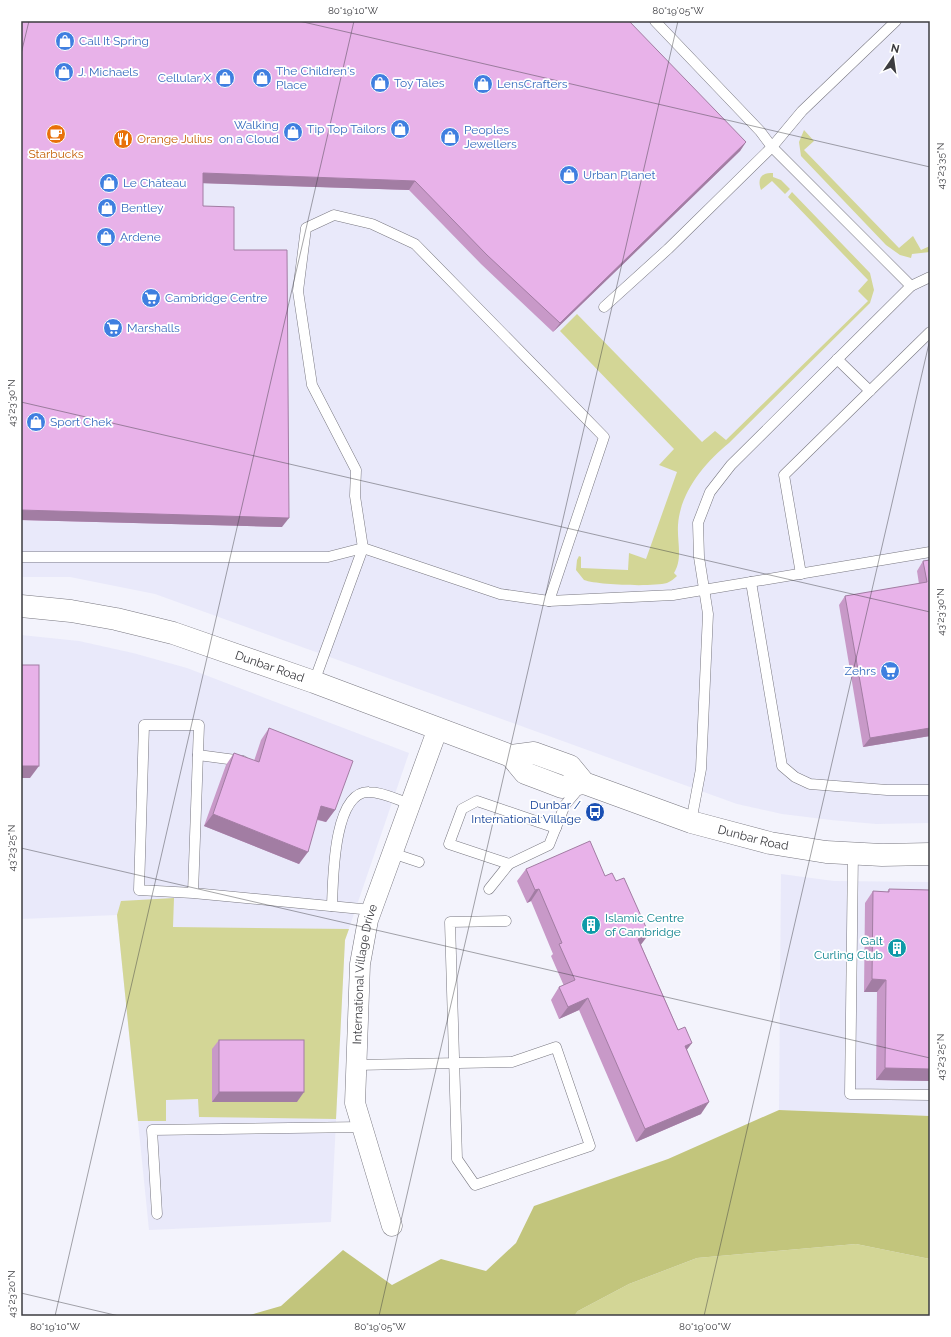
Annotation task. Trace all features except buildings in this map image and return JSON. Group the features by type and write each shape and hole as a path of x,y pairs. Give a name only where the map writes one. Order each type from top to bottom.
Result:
{"street":[{"name":"Dunbar Road","path":"21,606 116,618 174,633 314,682 511,756 525,773 562,787 584,783 691,822 770,843 826,852 930,854"},
{"name":"International Village Drive","path":"392,1226 355,1103 360,964 372,910 438,728"}],"lane":[{"path":"655,21 760,131 772,147 911,286"},
{"path":"604,307 668,249 772,147 802,111 896,21"},
{"path":"314,682 362,548 355,496 356,470 312,385 298,291 306,228 334,215 372,224 415,244 604,437 549,601"},
{"path":"691,822 701,769 708,614 699,557 698,523 710,492 731,465 911,286 930,277"},
{"path":"801,574 784,475 930,332"},
{"path":"838,359 870,391"},
{"path":"21,557 328,557 362,548 500,594 549,601 673,595 930,552"},
{"path":"751,582 782,766 795,777 810,784 887,790 930,790"},
{"path":"193,893 199,725 144,725 139,890 193,893 372,910"},
{"path":"198,755 245,761"},
{"path":"489,889 509,864 549,845 566,805 584,783"},
{"path":"332,906 334,857 340,826 348,806 357,795 369,791 410,804"},
{"path":"509,864 449,844 462,809 477,801 556,828"},
{"path":"392,853 420,862"},
{"path":"853,853 850,1094 930,1095"},
{"path":"356,1065 454,1063 512,1062 556,1047 590,1146 476,1185 457,1158 454,1063 450,922 506,921"},
{"path":"157,1214 152,1130 362,1127"}],"shaded area":[{"path":"21,21 930,21 930,823 876,824 831,820 782,814 737,804 155,594 70,577 21,577"},
{"path":"21,635 79,641 133,653 187,668 409,753 345,940 331,1222 149,1230 117,915 21,919"},
{"path":"781,874 834,881 930,882 930,1116 779,1110"}],"green space":[{"path":"804,130 814,141 804,150 899,248 913,236 921,250 930,246 930,252 912,254 911,258 900,255 886,245 801,156 799,142"},
{"path":"769,173 773,173 773,177 781,180 790,189 785,194 772,181 761,190 761,177"},
{"path":"792,192 870,273 874,290 870,303 702,469 688,490 680,513 678,525 679,556 674,573 677,576 667,583 650,585 612,584 584,580 576,570 579,556 581,557 581,568 628,570 629,553 646,559 677,472 659,465 674,449 560,331 577,314 702,442 715,431 726,440 868,301 858,291 868,280 788,197"},
{"path":"174,898 173,927 349,929 345,940 336,1119 199,1117 198,1099 166,1100 166,1121 138,1121 117,915 121,901"},
{"path":"779,1110 930,1116 930,1259 856,1244 697,1258 629,1284 578,1311 574,1316 246,1316 281,1306 343,1250 392,1285 441,1259 486,1271 516,1243 534,1206 668,1159"},
{"path":"856,1244 930,1259 930,1316 574,1316 578,1311 629,1284 697,1258"}],"place":[{"name":"Call It Spring","path":"65,41"},
{"name":"J. Michaels","path":"64,72"},
{"name":"Cellular X","path":"225,78"},
{"name":"The Children's Place","path":"262,78"},
{"name":"Toy Tales","path":"380,83"},
{"name":"LensCrafters","path":"483,84"},
{"name":"Tip Top Tailors","path":"400,129"},
{"name":"Walking on a Cloud","path":"293,132"},
{"name":"Starbucks","path":"56,134"},
{"name":"Peoples Jewellers","path":"450,137"},
{"name":"Orange Julius","path":"123,139"},
{"name":"Urban Planet","path":"569,175"},
{"name":"Le Château","path":"109,183"},
{"name":"Bentley","path":"107,208"},
{"name":"Ardene","path":"106,237"},
{"name":"Cambridge Centre","path":"151,298"},
{"name":"Marshalls","path":"113,328"},
{"name":"Sport Chek","path":"36,422"},
{"name":"Zehrs","path":"890,671"},
{"name":"Dunbar / International Village","path":"595,812"},
{"name":"Islamic Centre of Cambridge","path":"591,925"},
{"name":"Galt Curling Club","path":"897,948"}]}
